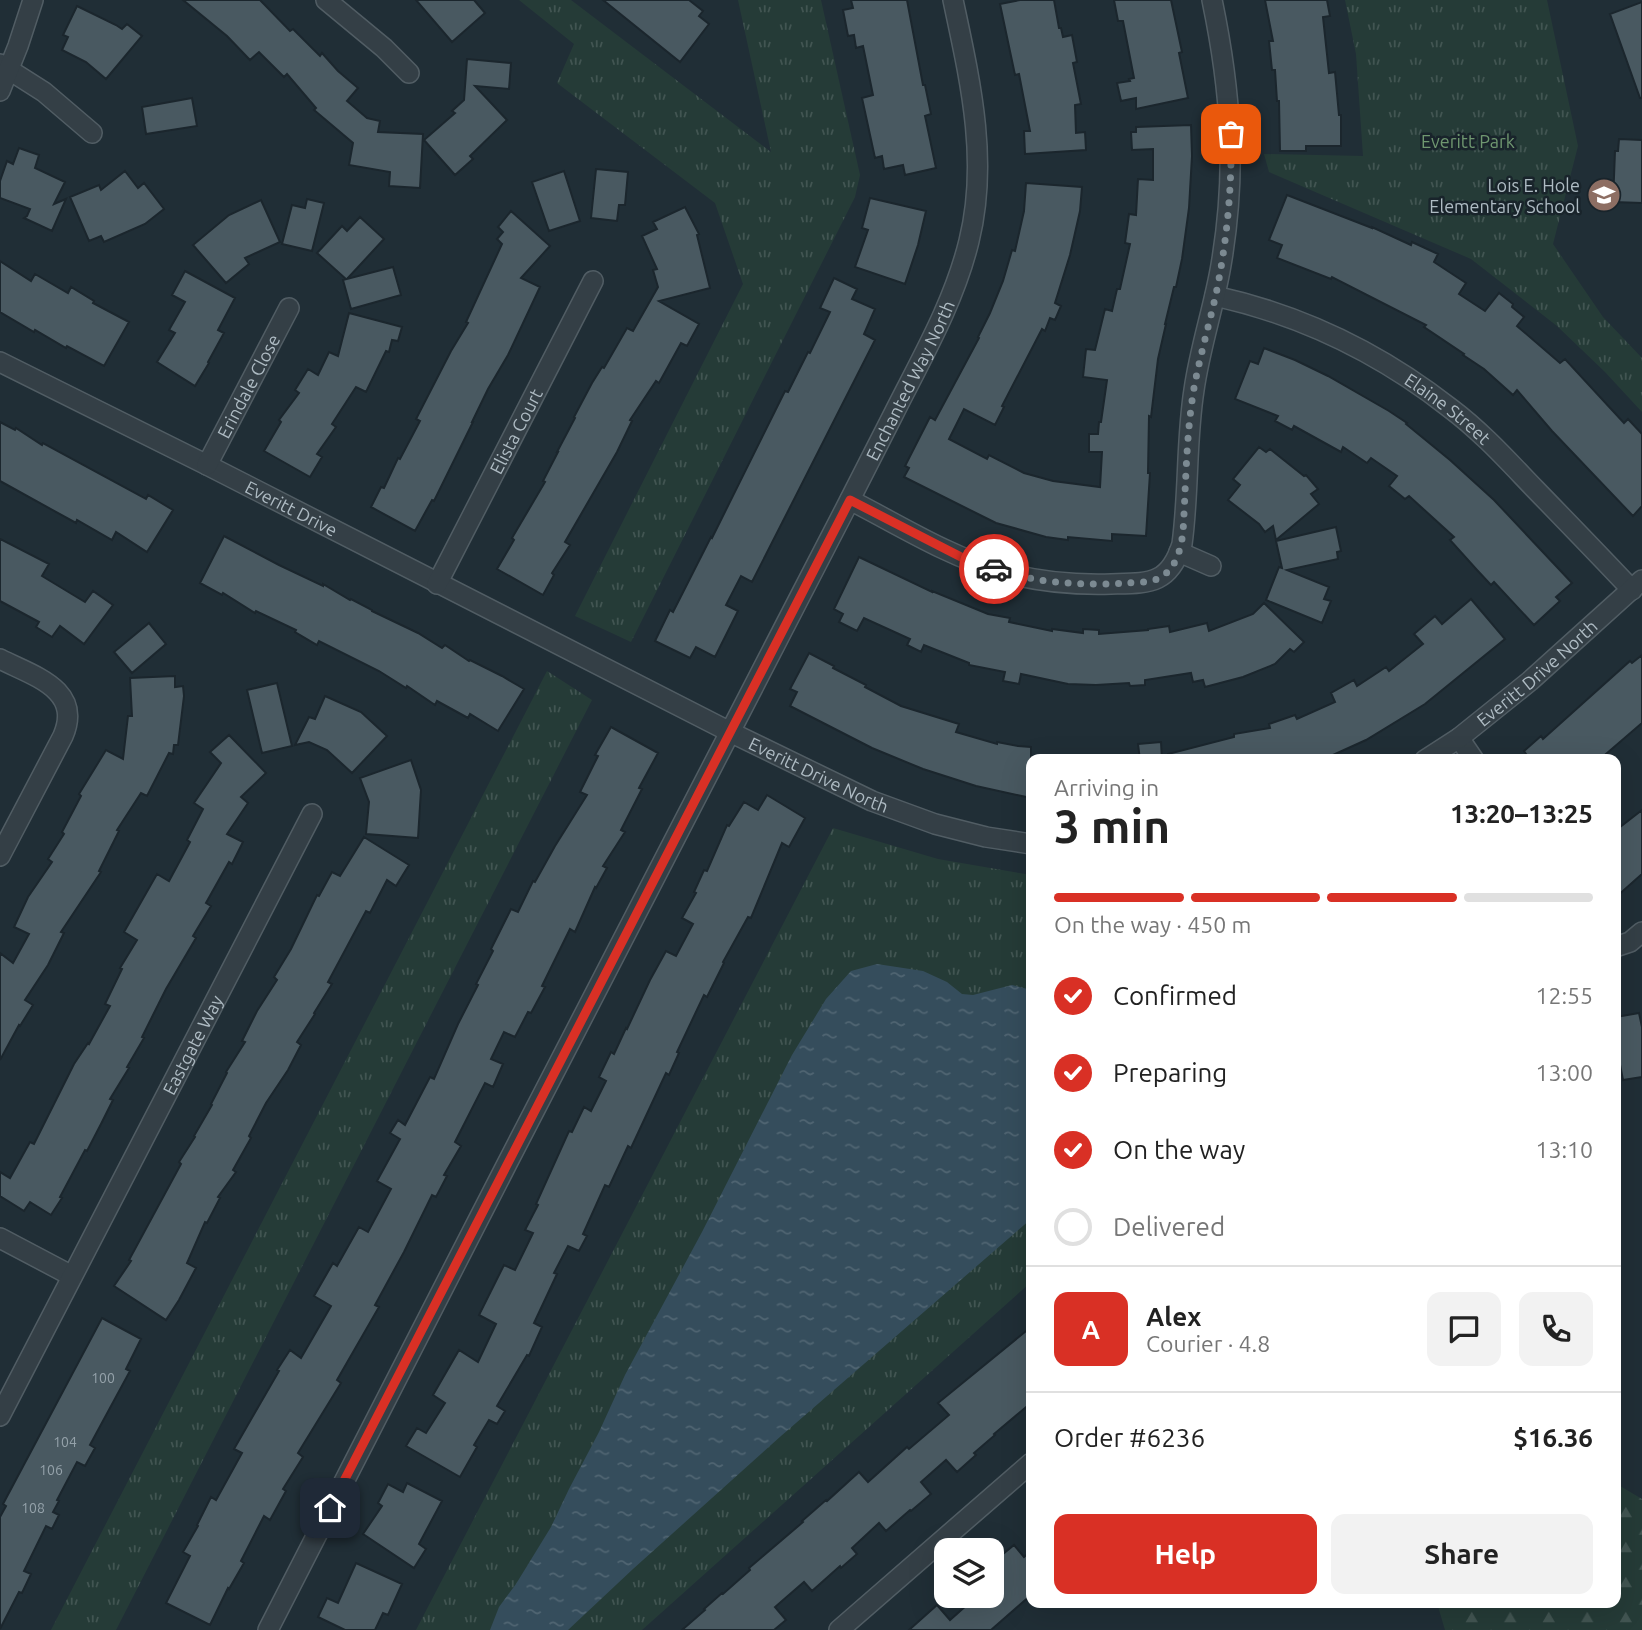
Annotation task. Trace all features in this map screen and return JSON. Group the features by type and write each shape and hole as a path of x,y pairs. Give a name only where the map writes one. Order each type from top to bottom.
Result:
{"street":[{"path":"0,91 5,67 33,0"},
{"path":"326,0 384,48 409,73"},
{"name":"Enchanted Way North","path":"268,1630 850,500 949,301 970,238 977,181 977,134 971,81 953,0"},
{"path":"850,500 963,558 1001,571 1044,581 1093,584 1147,582 1164,575 1172,567 1179,552 1183,532 1188,445 1198,364 1215,296 1227,224 1231,155 1230,113 1212,0"},
{"path":"5,67 53,99 92,133"},
{"name":"Elista Court","path":"437,584 593,281"},
{"name":"Elaine Street","path":"1215,296 1282,314 1340,339 1393,368 1433,395 1494,446 1637,585"},
{"name":"Erindale Close","path":"207,465 289,308"},
{"name":"Everitt Drive","path":"0,362 580,656"},
{"path":"1179,552 1211,566"},
{"name":"Everitt Drive North","path":"1434,754 1459,738 1530,681 1637,585"},
{"name":"Everitt Drive North","path":"580,656 845,788 907,815 959,831 1026,843"},
{"path":"0,659 56,689 66,703 68,720 63,736 0,856"},
{"path":"1459,738 1470,754"},
{"name":"Eastgate Way","path":"0,1416 312,814"},
{"path":"1621,945 1630,942 1642,932"},
{"path":"0,1238 72,1276"},
{"path":"839,1630 1026,1467"}],"green space":[{"path":"519,0 571,0 771,152 738,0 821,0 860,175 855,197 631,642 575,616 743,284 715,203 557,83 574,44"},
{"name":"Everitt Park","path":"1345,0 1547,0 1578,146 1553,244 1603,317 1642,358 1642,412 1557,326 1471,259 1269,172 1264,154 1363,156 1356,54"},
{"path":"547,671 592,700 116,1630 51,1630"},
{"path":"833,828 938,859 1026,874 1026,1286 642,1630 416,1630"},
{"path":"1621,1487 1642,1499 1642,1630 1445,1630 1438,1608 1621,1608"}],"water":[{"path":"877,964 923,971 947,982 962,994 973,995 1012,985 1026,989 1026,1223 781,1436 568,1630 490,1630 499,1607 551,1527 625,1375 702,1232 792,1055 826,999 851,971"}],"building":[{"path":"183,0 260,0 290,31 293,29 320,56 322,53 358,88 347,101 367,118 380,121 378,132 423,134 420,188 389,186 390,172 349,165 353,143 314,110 316,108 287,74 284,77 259,52 250,60 227,36"},
{"path":"416,0 474,0 485,13 452,42"},
{"path":"603,0 689,0 703,11 699,16 709,24 680,62"},
{"path":"851,0 907,0 931,114 925,116 936,168 905,175 903,165 884,169 882,156 875,158 862,98 873,95 863,46 856,48 854,35 848,36 843,10 853,8"},
{"path":"1020,0 1054,0 1063,37 1072,35 1077,62 1073,63 1081,104 1075,105 1076,133 1085,132 1086,150 1025,154 1024,131 1030,131 1019,74 1015,75 1000,4"},
{"path":"1114,0 1171,0 1188,98 1136,109 1136,98 1121,101 1117,83 1134,78 1123,21 1118,21"},
{"path":"1265,0 1327,0 1330,16 1323,17 1329,73 1335,72 1341,115 1341,146 1306,146 1306,151 1280,151 1279,101 1275,70 1272,70 1269,41 1273,41"},
{"path":"1642,2 1642,98 1640,98 1610,14"},
{"path":"77,6 122,29 127,24 142,36 106,79 86,62 62,50 68,37 63,35"},
{"path":"467,59 511,63 509,89 475,86 507,120 470,156 473,159 455,175 424,140 455,113 452,111 464,100"},
{"path":"192,98 197,126 146,134 142,107"},
{"path":"1191,125 1189,208 1182,259 1165,324 1151,417 1149,416 1150,473 1146,536 1112,534 1112,541 1046,537 996,523 904,477 909,468 905,466 930,417 935,420 990,313 1012,250 1015,251 1024,211 1026,183 1082,187 1080,211 1070,255 1055,303 1061,306 1055,320 1050,318 1045,331 1042,329 995,425 964,409 949,439 987,459 989,455 1024,473 1053,481 1100,487 1102,452 1089,452 1089,434 1098,434 1107,380 1083,377 1086,349 1095,350 1105,309 1112,311 1117,289 1120,289 1130,244 1125,243 1129,214 1136,215 1138,179 1153,180 1153,149 1132,150 1131,132 1136,132 1136,127"},
{"path":"1619,139 1642,140 1642,203 1613,202 1615,151 1618,151"},
{"path":"19,148 39,155 35,168 65,182 54,204 66,199 52,231 24,218 30,209 0,198 0,181 7,161 13,164"},
{"path":"596,169 628,172 625,205 619,205 617,221 591,218"},
{"path":"125,171 138,188 144,183 164,209 145,224 104,242 101,236 89,241 70,197 99,185 101,190"},
{"path":"564,171 580,221 549,231 532,182"},
{"path":"1287,195 1438,254 1434,262 1466,283 1459,294 1485,311 1499,293 1513,304 1512,307 1524,317 1517,326 1560,363 1565,359 1624,423 1628,419 1642,434 1642,506 1633,516 1517,390 1513,395 1484,369 1424,327 1426,325 1332,277 1331,279 1277,258 1282,245 1269,240"},
{"path":"870,198 926,211 905,284 855,267 868,230 862,228"},
{"path":"307,199 324,203 312,251 282,244 292,205 305,208"},
{"path":"261,200 280,242 245,258 249,264 226,283 193,245 229,215"},
{"path":"685,207 699,234 697,235 710,288 659,301 699,324 687,346 681,343 659,383 656,381 630,420 632,421 617,452 565,542 570,545 552,573 554,575 543,595 497,569 545,482 543,481 592,383 627,328 633,331 658,287 653,270 657,269 642,236 657,229 653,222"},
{"path":"511,211 550,246 521,278 540,287 434,501 432,500 415,531 371,507 381,487 384,488 398,458 400,459 420,421 416,419 468,323 466,322 502,244 497,239 503,232 498,227"},
{"path":"360,217 384,239 347,279 393,267 401,295 351,309 343,280 346,279 317,253 342,226 347,231"},
{"path":"0,261 31,281 35,274 68,293 71,287 94,301 93,303 129,322 104,366 0,312"},
{"path":"185,271 235,298 218,330 224,333 195,386 157,362 175,333 169,330 185,302 172,295"},
{"path":"834,278 857,289 852,299 875,309 864,334 875,340 752,582 741,576 726,605 738,611 715,657 696,647 690,658 655,641 712,538 785,391 788,392 808,352 810,353 830,312 820,308"},
{"path":"349,313 402,327 398,341 392,340 389,352 386,351 366,392 356,387 332,424 336,427 317,454 322,457 310,477 264,451 281,422 279,420 299,393 295,390 308,369 318,375 329,352 338,356"},
{"path":"1264,348 1328,376 1407,423 1494,500 1572,583 1556,597 1560,601 1534,625 1494,582 1491,585 1477,570 1450,540 1454,537 1409,496 1405,499 1389,486 1397,476 1371,458 1367,463 1343,447 1341,452 1294,426 1292,430 1275,421 1278,416 1235,399 1250,361 1258,364"},
{"path":"0,422 15,430 16,428 42,445 43,443 146,499 148,495 173,510 147,552 116,532 112,540 77,520 76,523 0,481"},
{"path":"1259,447 1266,452 1270,449 1306,475 1318,489 1311,494 1319,504 1276,540 1273,526 1265,532 1259,524 1228,500 1240,485 1233,479"},
{"path":"1336,527 1341,551 1337,552 1338,559 1287,570 1329,587 1324,599 1331,601 1322,623 1266,600 1279,567 1282,568 1276,541"},
{"path":"224,536 323,584 442,648 445,645 469,661 524,689 498,731 470,714 468,718 437,701 435,705 407,686 406,688 379,671 319,641 317,645 295,632 296,630 256,611 255,613 223,593 222,595 200,583"},
{"path":"0,539 49,564 42,576 85,602 93,591 113,605 84,644 60,626 52,637 36,627 39,622 0,601"},
{"path":"859,557 932,592 988,614 1010,618 1009,622 1052,631 1083,633 1083,629 1099,630 1099,634 1169,626 1170,632 1207,623 1209,631 1253,614 1264,603 1304,642 1294,652 1290,649 1275,664 1243,677 1205,687 1203,680 1193,682 1191,673 1145,680 1145,685 1130,686 1129,683 1068,684 1021,674 1019,684 1003,681 1005,672 969,665 924,645 921,652 907,645 910,639 864,618 857,631 839,622 843,614 834,609"},
{"path":"1471,599 1505,639 1425,704 1366,740 1335,754 1168,754 1234,737 1234,734 1270,728 1269,724 1295,715 1297,719 1335,702 1331,693 1354,680 1357,686 1386,667 1389,671 1423,644 1414,634 1435,616 1442,624"},
{"path":"149,623 166,644 132,673 114,652"},
{"path":"809,653 901,706 959,724 956,732 997,744 1031,747 1031,754 1026,754 1026,797 976,786 923,769 872,748 790,706 797,692 790,689"},
{"path":"1642,655 1642,723 1606,754 1526,754 1524,751 1541,736 1543,739 1630,661 1632,663"},
{"path":"175,676 175,687 183,686 184,696 178,745 174,745 173,754 169,753 147,796 141,793 117,830 119,831 99,871 101,872 61,932 64,933 48,965 25,1000 33,1005 0,1060 0,953 13,963 29,934 14,927 28,897 52,862 48,859 64,834 62,832 81,796 79,794 106,750 123,759 128,716 132,716 130,678"},
{"path":"277,683 292,746 262,753 247,690"},
{"path":"325,696 361,712 387,736 352,773 327,750 309,742 295,745 309,717 315,719"},
{"path":"611,727 658,753 621,830 625,832 603,866 607,868 595,887 575,932 570,929 531,1013 528,1012 515,1037 504,1032 491,1059 503,1064 493,1087 485,1083 455,1142 461,1146 444,1175 447,1176 436,1197 432,1195 375,1305 379,1307 337,1380 341,1383 298,1453 303,1457 283,1489 286,1491 270,1520 264,1516 241,1561 244,1563 210,1625 166,1603 190,1556 183,1552 211,1497 216,1500 242,1453 234,1449 279,1371 277,1370 290,1350 301,1358 331,1306 314,1296 333,1263 337,1266 359,1227 368,1232 391,1189 377,1181 400,1139 390,1133 398,1120 405,1125 430,1077 434,1079 511,909 518,912 533,881 535,882 587,795 580,792 598,756 595,755"},
{"path":"229,735 266,773 241,797 248,803 227,834 243,842 206,903 211,906 193,936 196,938 166,989 142,1037 144,1038 127,1067 129,1068 110,1099 113,1100 101,1124 60,1197 62,1198 51,1215 30,1202 24,1211 0,1196 0,1172 10,1178 30,1142 34,1144 74,1064 89,1044 110,1006 105,1004 122,969 120,968 137,940 124,932 157,874 169,881 190,842 187,840 203,809 194,803 221,763 210,752"},
{"path":"1161,742 1162,754 1139,754 1138,744"},
{"path":"411,760 421,790 418,838 366,834 369,802 360,778"},
{"path":"767,795 805,818 789,847 782,843 751,918 748,917 707,997 704,995 669,1075 666,1073 631,1148 628,1146 609,1187 605,1185 583,1234 587,1236 579,1251 568,1246 534,1323 542,1327 529,1356 527,1355 497,1406 505,1411 497,1424 489,1420 460,1477 406,1446 417,1428 426,1433 445,1403 433,1395 459,1350 478,1362 496,1324 479,1315 504,1265 515,1270 533,1233 525,1230 569,1131 572,1132 584,1107 591,1111 606,1081 599,1077 611,1052 614,1054 666,951 676,956 693,924 682,918 727,825 729,826 744,802 758,810"},
{"path":"1642,810 1642,874 1621,893 1621,826"},
{"path":"364,837 409,865 396,886 387,880 370,913 366,911 328,982 332,984 297,1042 301,1045 249,1136 251,1138 233,1170 236,1172 218,1197 220,1198 207,1223 205,1222 187,1263 196,1268 166,1320 114,1286 131,1261 129,1260 181,1164 179,1162 212,1105 226,1072 245,1042 242,1041 277,980 274,977 317,895 319,896 332,872 340,876"},
{"path":"1639,1013 1642,1027 1642,1077 1623,1080 1621,1016"},
{"path":"102,1318 141,1339 126,1369 130,1371 90,1445 95,1448 85,1466 77,1462 57,1500 59,1501 53,1512 59,1515 52,1529 46,1526 24,1571 31,1574 0,1629 0,1517 6,1506 3,1504"},
{"path":"1026,1331 1026,1407 994,1434 957,1472 946,1460 921,1482 931,1494 886,1531 879,1523 852,1548 857,1554 812,1591 804,1582 775,1607 786,1620 774,1630 682,1630 859,1472 868,1482 907,1447 909,1449 949,1415 938,1403"},
{"path":"407,1483 442,1501 419,1544 426,1549 414,1568 363,1534 382,1506 378,1503 388,1484 403,1492"},
{"path":"1014,1545 1024,1557 1026,1555 1026,1599 991,1630 909,1630 934,1608 940,1608 950,1620 964,1608 1004,1608 1004,1553"},
{"path":"356,1563 402,1584 388,1615 383,1613 375,1630 345,1630 318,1617 327,1598 338,1603"}],"way so far":[{"path":"994,569 1044,581 1117,584 1157,579 1172,567 1177,559 1182,544 1188,445 1198,364 1215,296 1226,234 1231,134"}],"place":[{"name":"Lois E. Hole Elementary School","path":"1604,195"}],"route":[{"path":"330,1508 850,500 963,558 994,569"}]}
